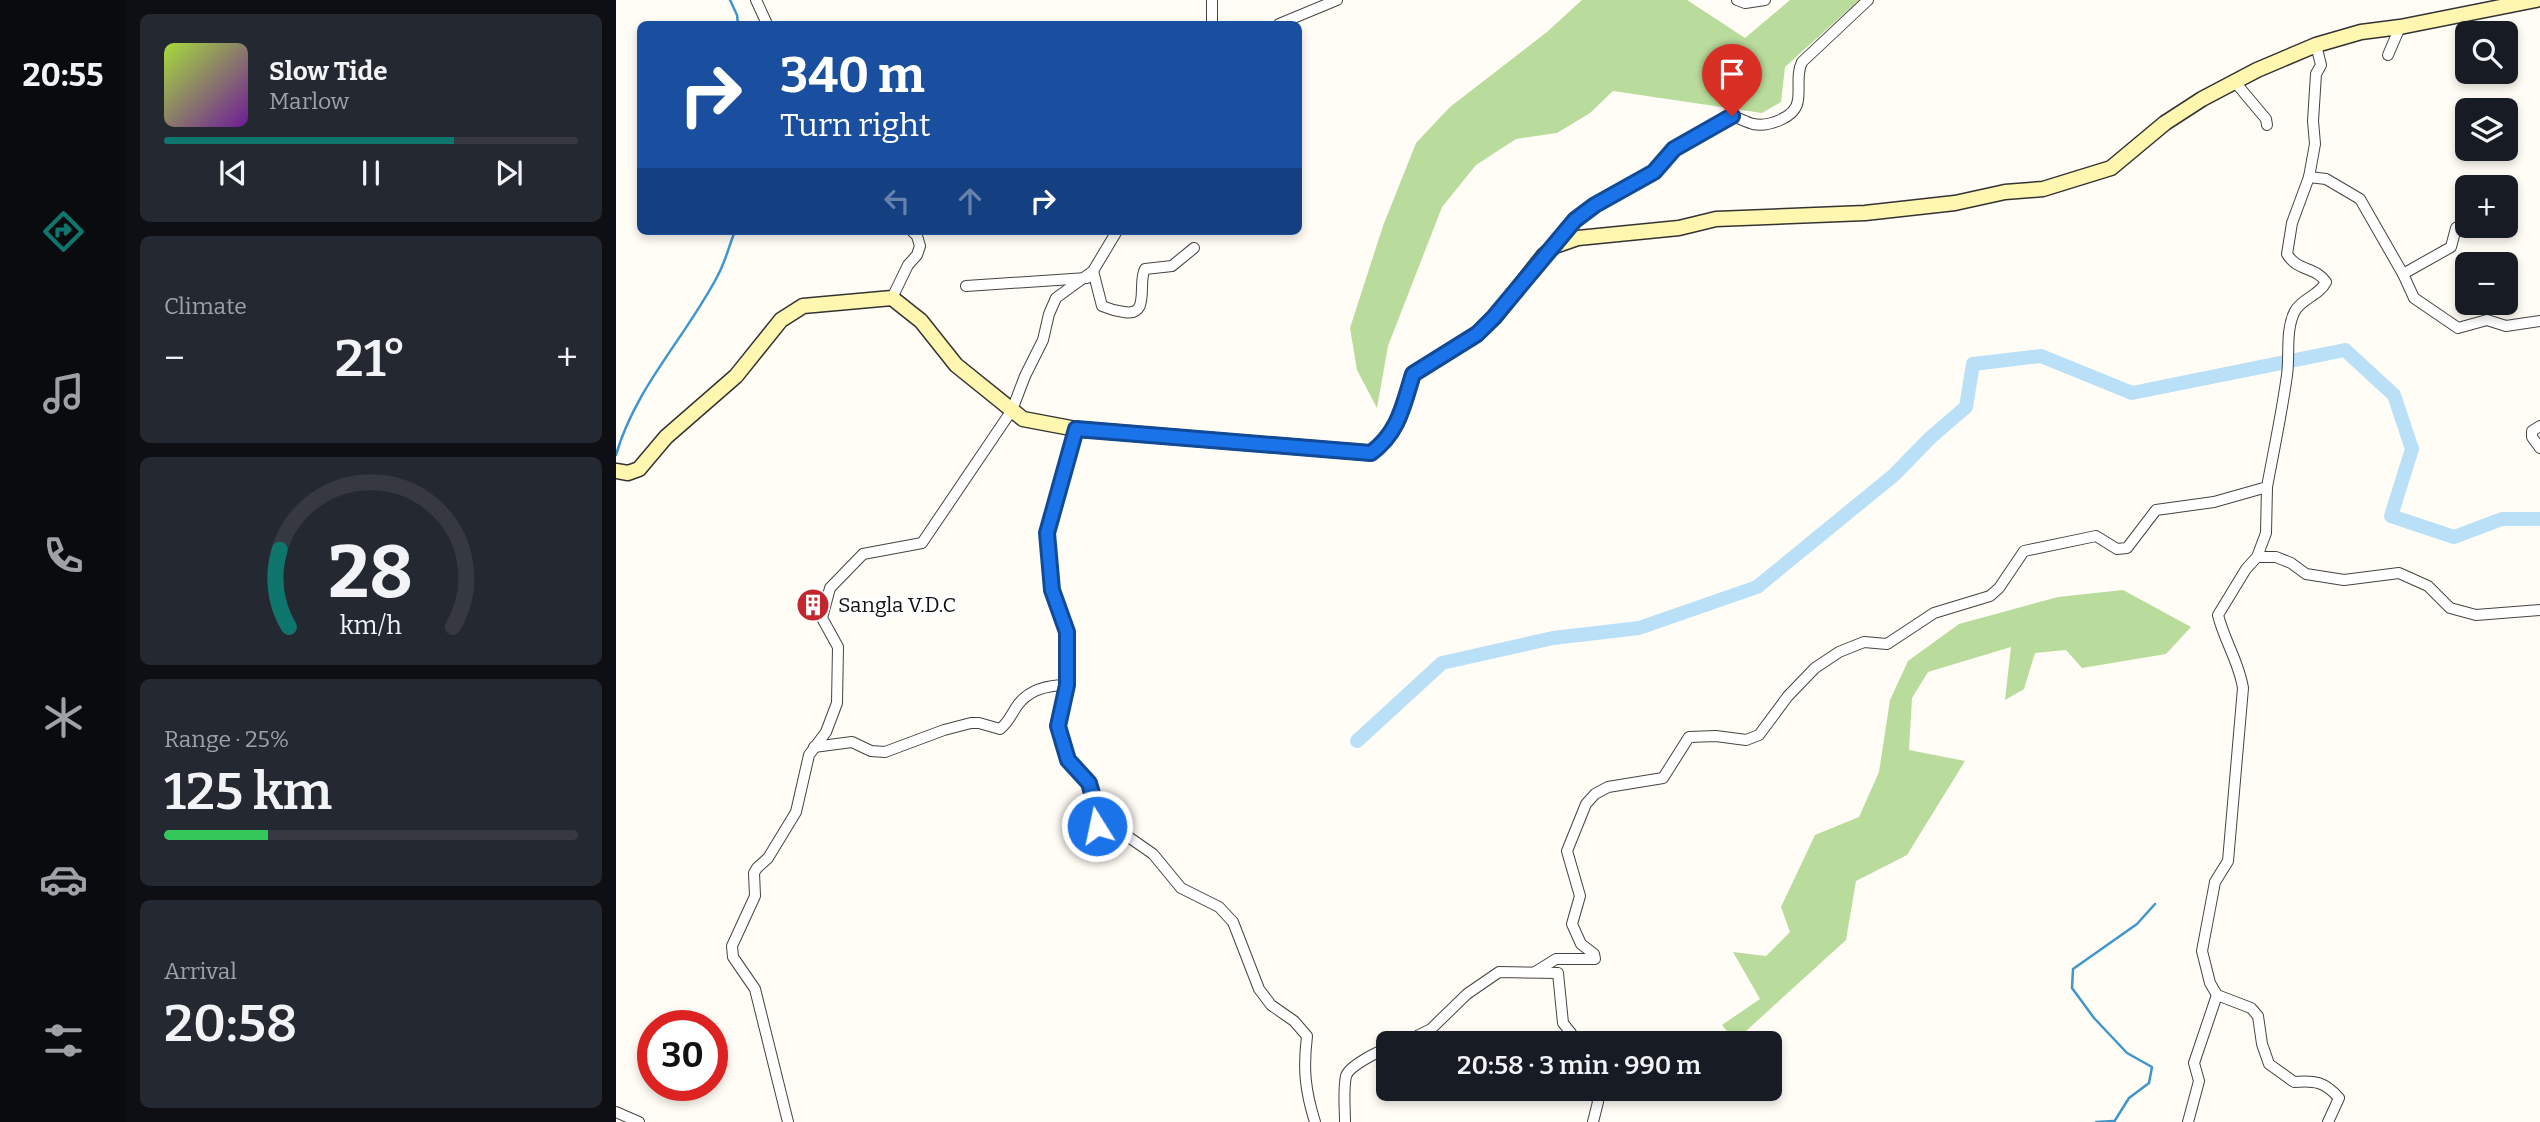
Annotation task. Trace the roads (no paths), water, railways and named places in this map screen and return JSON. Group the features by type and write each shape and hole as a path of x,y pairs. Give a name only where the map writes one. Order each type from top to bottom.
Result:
{"street":[{"path":"756,0 765,21"},
{"path":"1212,0 1212,21"},
{"path":"1286,21 1337,0"},
{"path":"1737,0 1745,3 1765,0"},
{"path":"616,471 628,474 639,469 666,437 736,376 775,326 793,312 803,306 892,298 921,321 956,365 1023,419 1076,429 1371,453 1386,442 1399,420 1413,374 1477,334 1575,220 1595,205 1654,172 1674,149 1732,116 1754,124 1782,120 1792,113 1798,105 1798,70 1802,62 1868,0"},
{"path":"1555,246 1578,238 1679,228 1716,219 1865,213 1955,203 2006,192 2043,189 2111,168 2165,123 2202,99 2316,45 2361,32 2536,0"},
{"path":"2388,55 2400,27"},
{"path":"2316,45 2321,65 2316,75 2313,121 2315,144 2309,177 2292,223 2287,254 2298,267 2315,272 2326,282 2294,313 2288,335 2287,375 2267,487 2266,533 2257,557 2246,569 2218,615 2240,669 2243,688 2228,862 2215,882 2202,951 2210,983 2217,995 2251,1008 2258,1016 2262,1044 2269,1064 2294,1082 2312,1080 2328,1086 2339,1098 2329,1116 2329,1122"},
{"path":"2235,82 2266,119 2267,125"},
{"path":"2309,177 2326,179 2360,199 2414,298 2458,328 2487,320 2506,326 2540,320"},
{"path":"2403,274 2452,247 2455,233"},
{"path":"892,298 908,265 917,256 920,246 916,235"},
{"path":"788,1122 755,989 733,957 732,946 755,896 754,873 768,858 796,812 809,755 826,732 837,703 838,647 822,618 830,588 863,554 922,542 1012,410 1043,340 1056,298 1090,275 1115,235"},
{"path":"1090,275 1102,306 1128,313 1135,312 1141,302 1141,278 1145,269 1172,266 1194,248"},
{"path":"966,286 1090,275"},
{"path":"2540,426 2532,431 2532,437 2540,448"},
{"path":"1076,429 1047,533 1052,590 1067,632 1067,685 1058,726 1068,760 1089,783 1097,826 1130,838 1153,854 1181,888 1219,907 1233,922 1259,989 1271,1005 1294,1021 1307,1035 1303,1068 1315,1122"},
{"path":"1535,972 1556,959 1595,959 1594,954 1581,944 1572,924 1580,896 1567,851 1586,804 1595,794 1608,787 1663,778 1689,737 1716,736 1745,740 1759,735 1788,696 1815,668 1839,652 1864,642 1888,644 1934,613 1990,596 2000,588 2024,551 2096,536 2117,549 2127,548 2156,510 2214,502 2267,487"},
{"path":"2257,557 2276,557 2306,574 2344,580 2399,573 2428,586 2450,608 2476,615 2540,610"},
{"path":"814,747 852,742 871,751 885,752 971,723 1000,729 1021,701 1038,690 1053,685 1067,685"},
{"path":"1427,1031 1467,994 1499,972 1558,973 1563,1023 1569,1031"},
{"path":"2188,1122 2199,1081 2194,1063 2217,995"},
{"path":"1345,1122 1346,1077 1349,1070 1376,1053"},
{"path":"1593,1122 1598,1101"},
{"path":"616,1112 639,1122"}],"waterway":[{"path":"730,0 738,21"},
{"path":"616,455 635,407 717,277 734,235"},
{"path":"1357,741 1442,663 1553,638 1639,628 1757,587 1894,475 1930,438 1966,407 1973,364 2041,356 2132,393 2345,350 2394,395 2412,449 2391,516 2454,537 2502,519 2540,519"},
{"path":"2114,1122 2129,1098 2149,1083 2152,1067 2127,1053 2094,1018 2072,988 2073,969 2137,924 2155,904"},
{"path":"2096,1122 2113,1121"}],"place":[{"name":"Sangla V.D.C","path":"813,605"}]}
